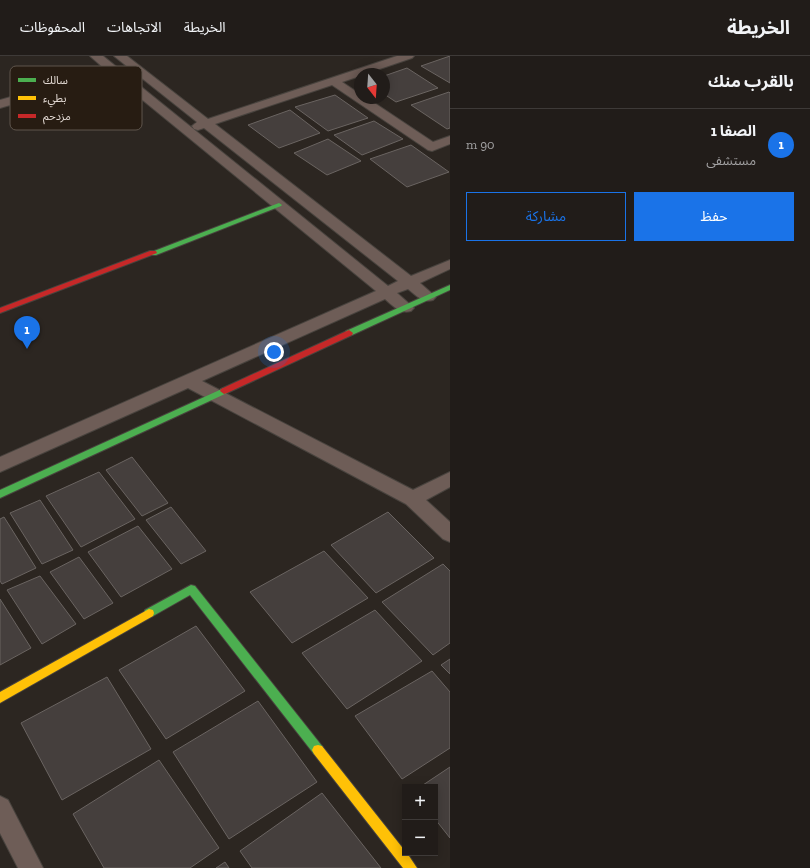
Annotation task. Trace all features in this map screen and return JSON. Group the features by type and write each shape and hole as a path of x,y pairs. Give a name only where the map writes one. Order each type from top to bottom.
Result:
{"street":[{"path":"96,56 108,66"},
{"path":"120,56 133,66"},
{"path":"186,130 408,56"},
{"path":"142,73 428,297"},
{"path":"333,80 432,147 450,140"},
{"path":"142,94 406,308"},
{"path":"0,104 10,101"},
{"path":"0,311 279,205"},
{"path":"0,465 450,264"},
{"path":"0,494 450,288"},
{"path":"188,381 413,499 450,534"},
{"path":"413,499 450,479"},
{"path":"0,698 191,589 411,868"},
{"path":"0,808 31,868"}],"building":[{"path":"450,56 450,83 421,66"},
{"path":"407,68 438,88 396,102 390,98 390,74"},
{"path":"449,92 450,128 447,129 411,105"},
{"path":"335,95 368,118 328,131 295,107"},
{"path":"290,110 320,133 279,148 248,125"},
{"path":"374,121 403,139 362,155 334,135"},
{"path":"328,139 361,161 327,175 294,153"},
{"path":"411,145 449,172 407,187 370,159"},
{"path":"132,457 168,503 142,516 106,470"},
{"path":"99,472 135,519 81,547 46,496"},
{"path":"40,500 73,550 42,564 10,513"},
{"path":"171,507 206,551 181,564 146,520"},
{"path":"388,512 434,558 376,593 331,545"},
{"path":"4,517 36,568 2,584 0,581 0,519"},
{"path":"138,526 172,569 121,597 88,552"},
{"path":"324,551 368,598 292,643 250,592"},
{"path":"79,557 113,603 84,619 50,572"},
{"path":"443,564 450,571 450,643 433,655 382,602"},
{"path":"40,576 76,624 42,644 7,590"},
{"path":"0,599 31,648 0,665"},
{"path":"375,610 422,661 347,709 302,653"},
{"path":"196,626 245,691 166,739 119,670"},
{"path":"450,659 450,674 441,665"},
{"path":"432,671 450,692 450,748 402,779 355,716"},
{"path":"107,677 151,749 62,800 21,723"},
{"path":"258,701 317,782 229,839 173,752"},
{"path":"159,760 219,848 190,868 104,868 73,814"},
{"path":"450,767 450,838 438,823 438,784 424,784"},
{"path":"322,793 381,868 252,868 240,851"},
{"path":"225,862 229,868 216,868"}],"traffic: fast":[{"path":"153,253 279,205"},
{"path":"349,333 450,287"},
{"path":"0,494 224,391"},
{"path":"149,613 191,589 318,750"}],"traffic: slow":[{"path":"0,698 149,613"},
{"path":"318,750 411,868"}],"traffic: jam":[{"path":"0,311 153,253"},
{"path":"224,391 349,333"}],"place":[{"name":"الصفا 1","path":"27,349"}]}
